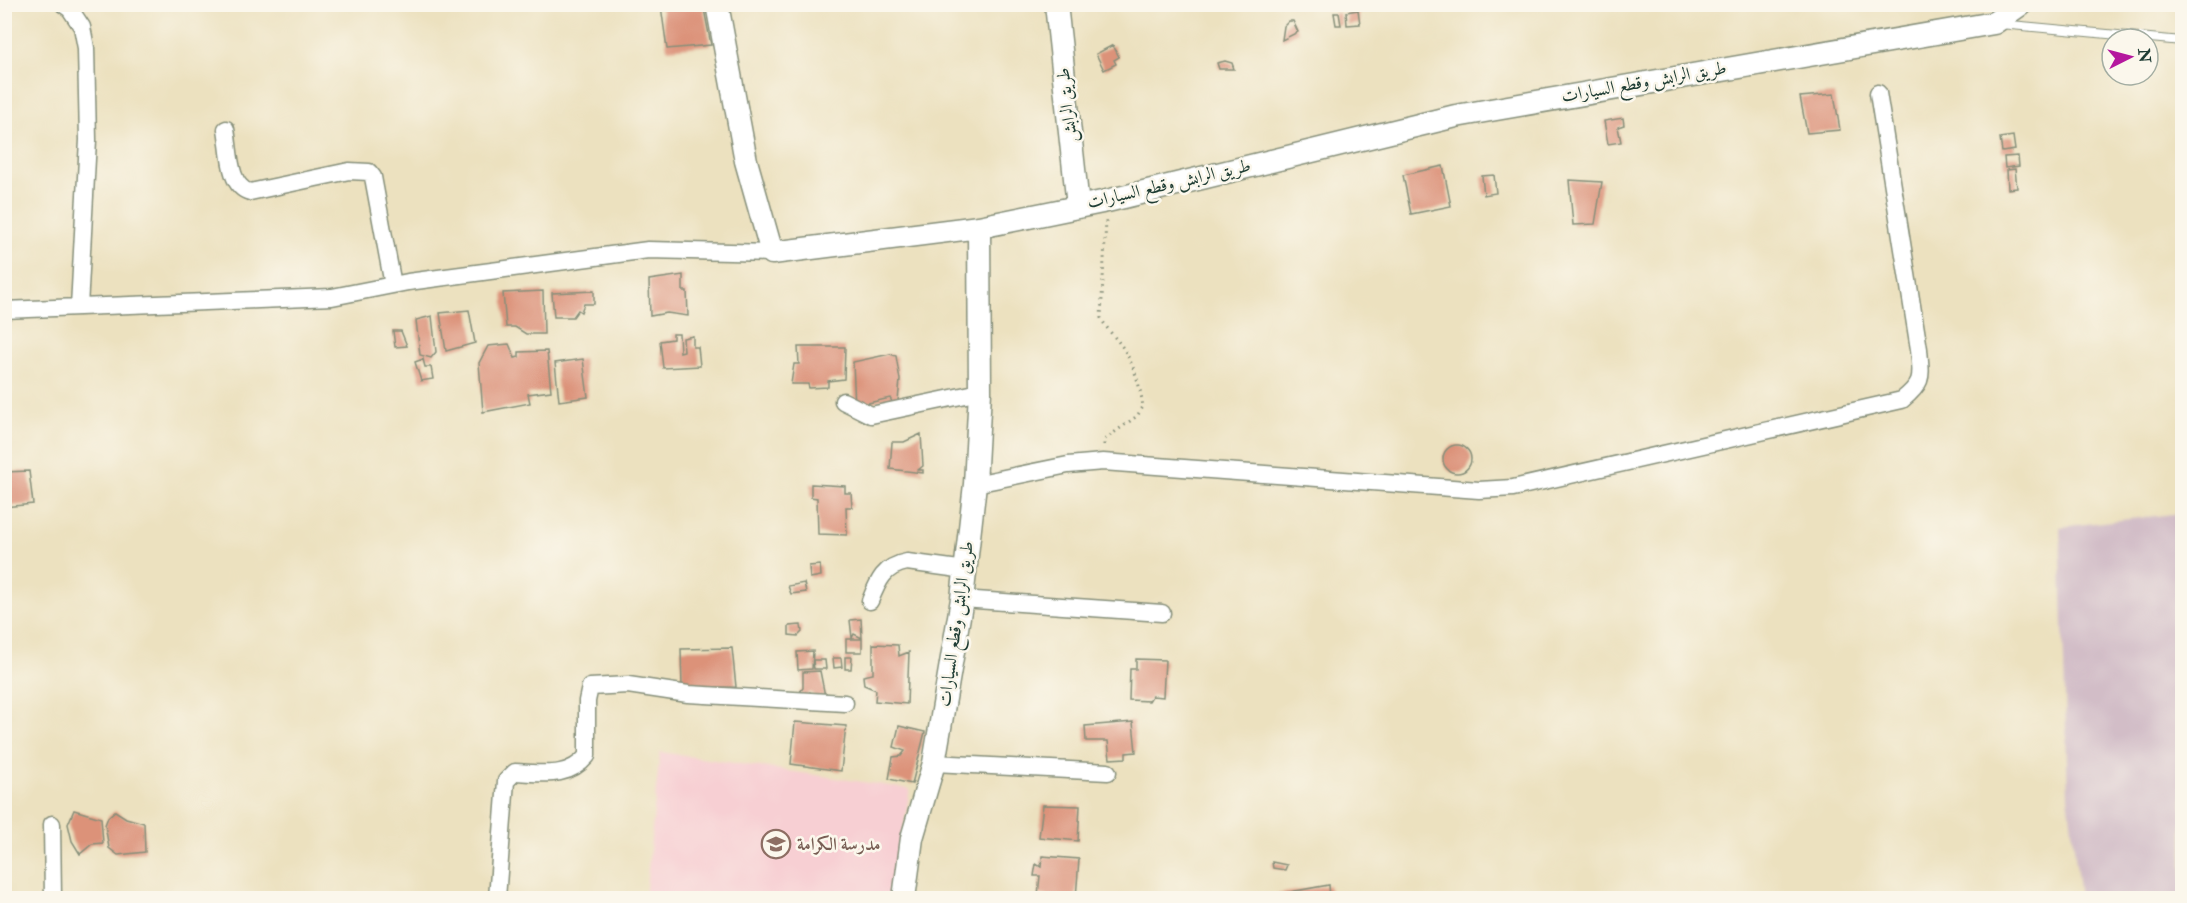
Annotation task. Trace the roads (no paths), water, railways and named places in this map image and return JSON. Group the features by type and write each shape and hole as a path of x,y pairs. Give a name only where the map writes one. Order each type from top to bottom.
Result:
{"main road":[{"path":"717,4 746,161 772,253 979,227"},
{"name":"طريق الرابش","path":"1056,4 1078,206"},
{"name":"طريق الرابش وقطع السيارات","path":"904,898 912,838 934,763 966,570 975,484 980,392 979,227 1107,201 1456,116 1994,23 2021,4"}],"street":[{"path":"63,4 70,9 82,27 86,48 88,140 79,307"},
{"path":"975,484 1068,465 1103,462 1479,490 1513,488 1902,399 1918,387 1922,380 1878,93"},
{"path":"226,129 236,183 242,190 250,192 348,171 369,172 373,177 393,285"},
{"path":"4,310 332,297 393,285 648,250 772,253"},
{"path":"843,401 872,415 980,392"},
{"path":"870,601 880,578 897,563 906,561 966,570"},
{"path":"962,599 1162,613"},
{"path":"497,898 506,781 515,772 563,773 579,767 587,756 587,701 590,687 628,686 688,694 844,703"},
{"path":"934,763 1108,772"},
{"path":"52,824 53,898"}],"lane":[{"path":"1994,23 2182,41"}],"place":[{"name":"مدرسة الكرامة","path":"776,844"}]}
